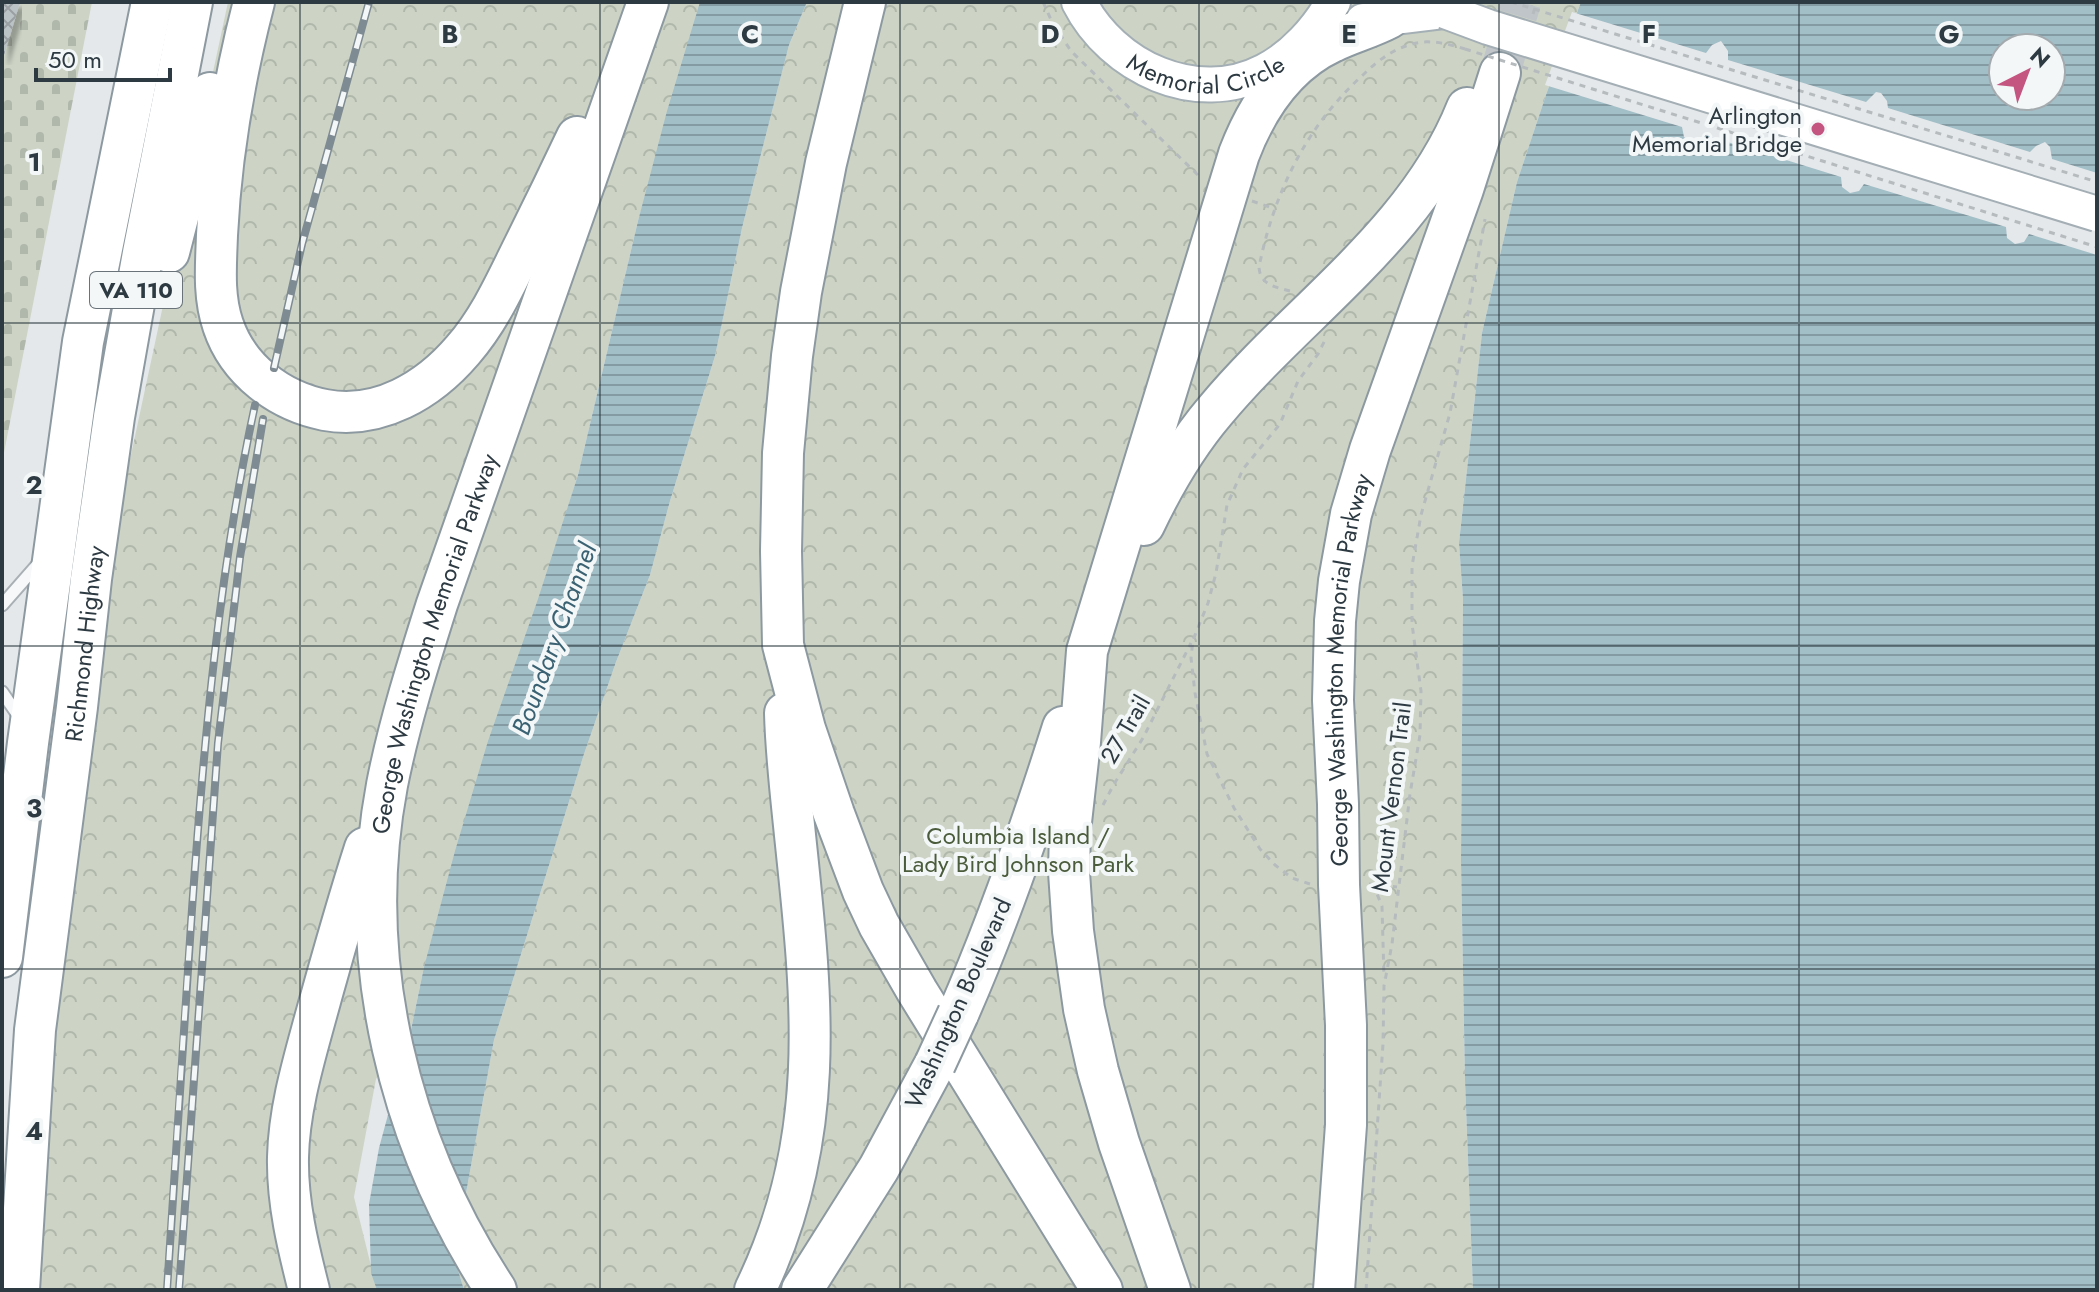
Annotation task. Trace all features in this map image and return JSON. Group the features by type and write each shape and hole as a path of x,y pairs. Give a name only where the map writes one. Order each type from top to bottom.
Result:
{"highway":[{"name":"Richmond Highway","path":"2,957 83,342 152,2"},
{"name":"Richmond Highway","path":"19,1290 35,1030 91,579 114,417 192,2"},
{"path":"91,579 181,201 237,2"},
{"path":"254,2 234,82 221,167 216,258 218,310 231,344 267,386 297,402 335,412 356,412 381,407 419,390 450,363 477,332 500,295 591,108 648,2"},
{"name":"George Washington Memorial Parkway","path":"496,1290 459,1228 428,1163 405,1099 390,1037 379,960 378,922 379,861 387,788 408,700 452,560 648,2"},
{"path":"755,1290 781,1226 798,1165 810,1075 807,946 785,730 781,551 783,453 803,279 839,103 865,2"},
{"path":"1222,184 1255,116 1289,72 1330,42 1424,8"},
{"path":"1101,606 1171,475 1212,414 1375,247 1429,182 1458,130 1482,63"},
{"name":"George Washington Memorial Parkway","path":"1334,1290 1346,1099 1346,1025 1333,700 1339,581 1351,514 1370,450 1463,189 1482,63"},
{"path":"1170,1290 1127,1168 1105,1096 1084,1009 1076,958 1069,872 1070,831 1087,651 1234,134 1255,76"},
{"path":"783,645 805,729 834,814 879,925 1102,1290"},
{"name":"Washington Boulevard","path":"802,1290 879,1168 958,1014 1017,867 1087,651"},
{"path":"309,1290 294,1227 290,1190 288,1156 293,1109 324,986 364,850 387,788"}],"main road":[{"name":"Memorial Circle","path":"1079,2 1105,41 1127,59 1153,73 1180,81 1208,84 1235,82 1273,67 1317,26 1333,2"},
{"path":"1297,47 1338,25 1424,8 2097,214"}],"lane":[{"path":"2,605 55,545"},
{"path":"2,692 30,732"}],"path":[{"path":"1043,2 1058,33 1078,59 1222,184"},
{"path":"1511,2 2097,182"},
{"path":"1296,295 1266,283 1259,267 1295,159 1345,91 1369,68 1400,48 1421,42 1440,43 1482,63 2097,247"},
{"name":"Mount Vernon Trail","path":"1366,1290 1383,1044 1384,986 1420,735 1421,691 1412,624 1412,566 1421,515 1450,413 1486,214"},
{"name":"27 Trail","path":"1102,808 1143,738 1193,640 1216,573 1227,505 1243,469 1280,424 1298,381 1324,343 1325,332"},
{"path":"1193,640 1191,658 1195,693 1207,754 1234,808 1260,849 1275,865 1292,878 1318,884"},
{"path":"1384,986 1382,906 1377,894 1365,884 1399,887"}],"green space":[{"path":"2,2 92,2 2,463"},
{"path":"228,2 701,2 638,221 578,475 424,967 411,1030 376,1079 354,1197 377,1290 21,1290 77,707"},
{"name":"Columbia Island / Lady Bird Johnson Park","path":"807,2 1581,2 1517,182 1482,333 1459,543 1463,599 1461,861 1465,1080 1473,1290 464,1290 452,1250 466,1193 494,1040 584,754 650,575 715,356 742,228 789,45"}],"water":[{"name":"Boundary Channel","path":"700,2 807,2 789,45 742,228 715,356 650,575 584,754 494,1040 466,1193 452,1250 464,1290 377,1290 371,1273 369,1204 379,1148 411,1030 424,967 488,741 578,475 638,221"},
{"path":"1581,2 2097,2 2097,1290 1473,1290 1465,1080 1461,861 1463,599 1459,543 1482,333 1517,182"}],"pier":[{"name":"Arlington Memorial Bridge","path":"1572,12 1706,53 1712,45 1721,41 1728,51 1728,60 1866,102 1876,92 1881,93 1888,108 2030,152 2045,142 2050,147 2052,159 2097,173 2097,255 2029,234 2024,242 2015,244 2007,238 2006,227 1864,184 1859,191 1850,193 1842,187 1841,177 1705,135 1700,141 1691,143 1684,137 1682,127 1545,85"}],"building":[{"path":"2,2 20,2 3,59 2,59"}],"tunnel":[{"path":"1500,73 1521,2"}],"railway":[{"path":"274,368 302,244 369,2"},
{"path":"167,1290 208,719 222,593 255,405"},
{"path":"179,1290 218,743 240,557 263,419"}],"place":[{"name":"Arlington Memorial Bridge","path":"1818,129"}]}
